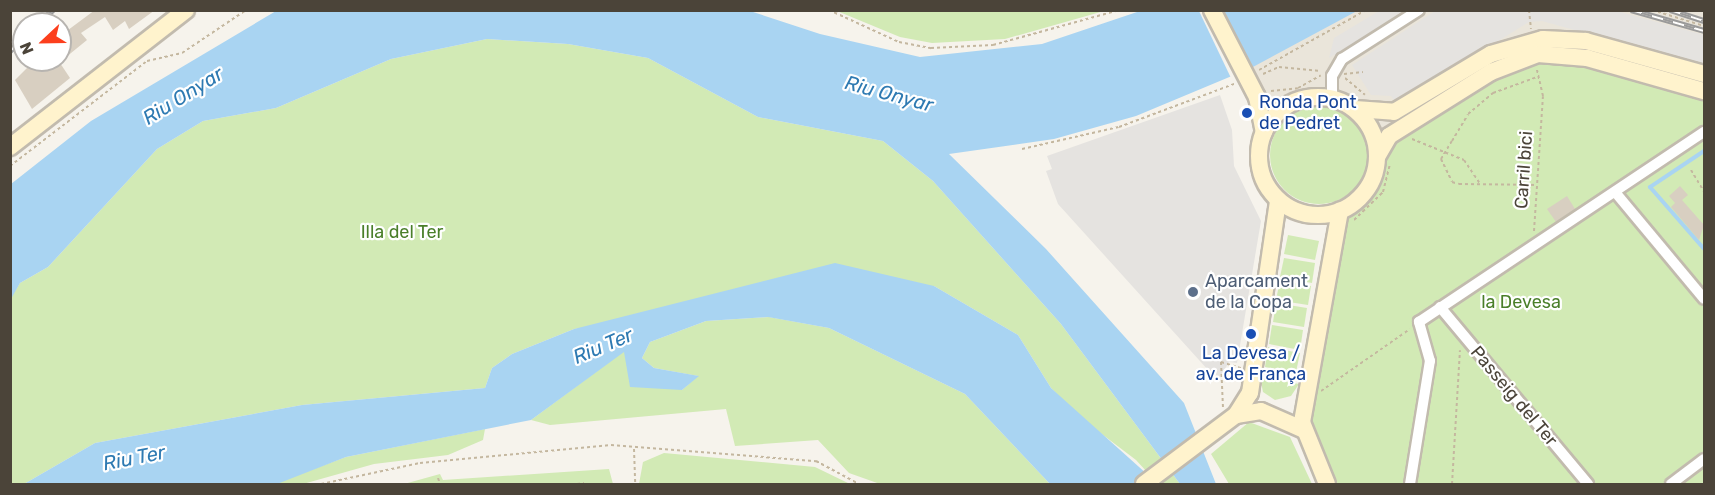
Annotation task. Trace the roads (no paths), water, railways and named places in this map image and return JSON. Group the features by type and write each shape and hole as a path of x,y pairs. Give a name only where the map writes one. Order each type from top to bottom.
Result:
{"main road":[{"path":"10,147 186,10"},
{"path":"1212,10 1248,86 1264,132 1261,169 1278,200 1307,214 1340,210 1368,188 1385,155 1389,136 1491,72 1538,54 1587,58 1704,91"},
{"path":"1355,110 1394,112 1491,54 1543,39 1586,41 1704,74"},
{"path":"1248,86 1284,107"},
{"path":"1264,132 1284,107 1309,97 1332,98 1355,110 1371,130 1385,155"},
{"path":"1144,484 1227,418 1250,393 1278,200"},
{"path":"1327,484 1302,429 1340,210"},
{"path":"1227,418 1260,411 1302,429"}],"street":[{"path":"1332,98 1328,74 1342,59 1419,10"},
{"path":"1410,484 1430,361 1419,322 1704,132"},
{"path":"1615,192 1704,299"},
{"name":"Passeig del Ter","path":"1440,307 1588,484"},
{"path":"1671,484 1704,459"}],"water":[{"name":"Riu Onyar","path":"276,11 750,11 820,34 920,57 1042,44 1140,11 1357,11 1251,68 1136,116 1054,139 949,154 1046,249 1184,403 1216,484 1180,484 1061,324 933,181 883,141 758,117 648,58 568,44 487,39 391,59 276,108 203,121 157,149 48,267 20,283 11,299 11,184 91,121"},
{"name":"Riu Ter","path":"835,263 934,286 1018,335 1051,388 1158,484 1050,484 965,394 829,328 768,317 706,321 650,342 642,358 654,368 699,376 682,390 630,387 624,352 531,420 346,457 277,484 24,484 95,443 302,405 485,388 492,368 512,354 574,329"}],"waterway":[{"path":"1704,151 1650,187 1704,249"}],"railway":[{"path":"1631,10 1704,31"},
{"path":"1670,10 1704,21"}],"place":[{"name":"Ronda Pont de Pedret","path":"1247,113"},
{"name":"Aparcament de la Copa","path":"1193,292"},
{"name":"La Devesa / av. de França","path":"1251,334"}],"park label":[{"name":"Illa del Ter","path":"402,232"},
{"name":"la Devesa","path":"1521,302"}]}
